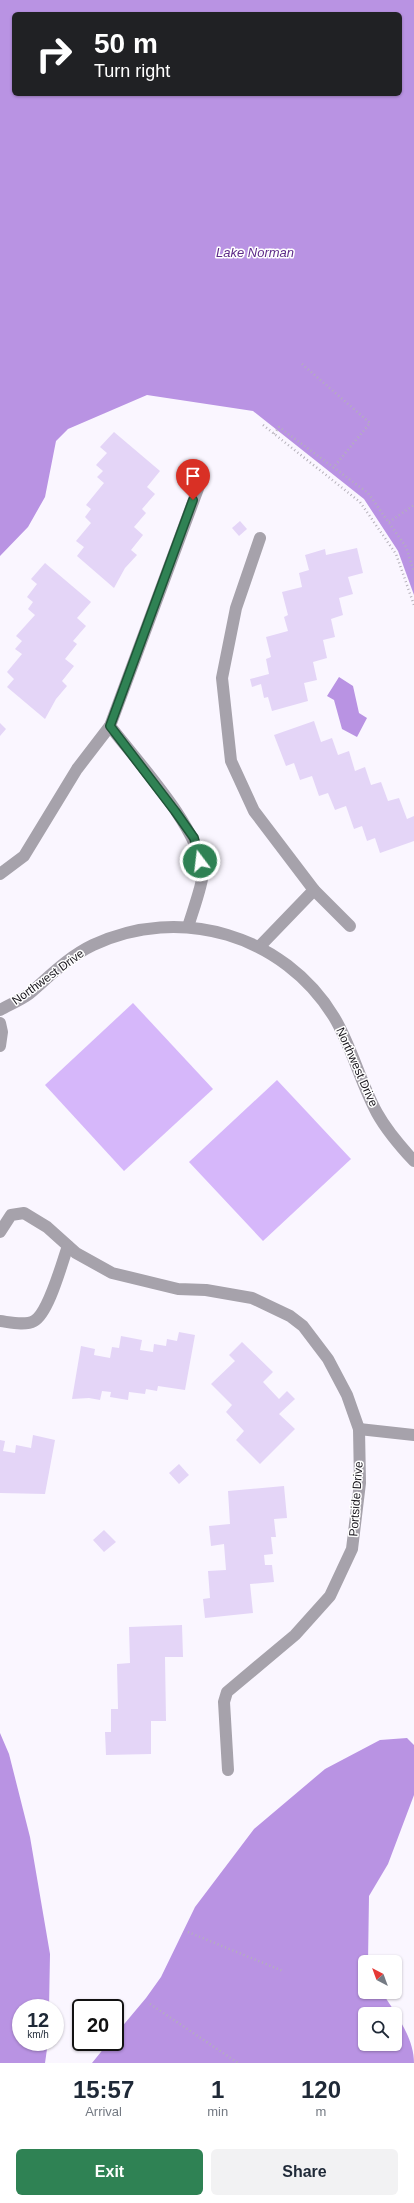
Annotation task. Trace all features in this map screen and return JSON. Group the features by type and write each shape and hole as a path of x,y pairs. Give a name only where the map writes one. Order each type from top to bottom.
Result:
{"street":[{"path":"0,874 24,856 77,770 110,726 199,486"},
{"path":"260,538 236,608 222,678 231,761 254,811 314,890 350,926"},
{"path":"110,726 194,838 203,873 188,927"},
{"path":"260,946 314,890"},
{"name":"Northwest Drive","path":"0,1010 27,995 62,964 94,944 118,936 153,928 188,927 227,934 260,946 302,978 330,1011 349,1043 377,1112 401,1147 414,1161"},
{"path":"0,1023 2,1032 0,1046"},
{"name":"Portside Drive","path":"0,1232 11,1215 24,1213 47,1228 76,1253 112,1273 178,1289 206,1290 252,1298 290,1316 303,1326 328,1359 347,1395 359,1429 360,1483 352,1549 330,1596 294,1636 227,1692 224,1702 228,1770"},
{"path":"0,1321 23,1323 34,1321 43,1311 68,1246"},
{"path":"359,1429 414,1435"}],"path":[{"path":"302,364 370,424 333,468"},
{"path":"263,425 360,502 396,554 414,605"},
{"path":"274,434 279,428 368,493 406,547 414,572"},
{"path":"389,522 414,505"},
{"path":"188,1932 283,1971"},
{"path":"150,2004 238,2063"}],"shaded area":[{"path":"133,1003 213,1089 124,1171 45,1085"},
{"path":"277,1080 351,1159 263,1241 189,1162"}],"water":[{"name":"Lake Norman","path":"0,0 414,0 414,595 398,551 364,499 253,411 147,395 68,429 56,441 45,497 28,527 0,556"},
{"path":"339,677 353,686 359,713 367,718 357,737 342,729 334,700 327,696"},
{"path":"0,1733 9,1754 30,1837 50,1954 49,1999 12,1999 12,2051 47,2051 45,2063 0,2063"},
{"path":"407,1738 414,1745 414,1795 388,1864 369,1896 368,1955 358,1955 358,1999 386,1999 392,2007 358,2007 358,2051 402,2051 402,2024 411,2044 414,2063 92,2063 102,2051 124,2051 124,2024 161,1977 195,1907 254,1829 325,1769 380,1740"}],"building":[{"path":"114,432 160,471 147,487 155,494 142,509 146,513 134,527 143,535 131,550 137,555 125,568 114,588 77,556 84,547 76,541 91,523 85,517 91,509 86,505 104,483 97,477 103,471 96,465 107,453 100,447"},
{"path":"240,521 247,529 239,536 232,528"},
{"path":"357,548 363,573 348,577 353,594 339,598 343,615 331,619 335,637 323,640 327,658 313,662 317,680 304,683 308,701 272,711 268,697 264,698 261,684 252,687 250,679 269,674 266,659 271,657 266,637 288,631 284,617 288,615 282,592 302,587 299,573 309,570 305,555 325,549 326,555"},
{"path":"45,563 91,602 77,618 86,626 73,641 77,644 65,659 74,666 62,681 67,686 56,699 45,719 7,687 14,679 7,672 22,654 15,649 22,641 16,636 35,615 28,609 33,602 27,597 37,584 31,579"},
{"path":"314,721 321,742 332,738 338,755 349,751 355,771 365,767 371,785 381,782 388,801 399,798 407,819 414,816 414,841 380,853 375,838 367,841 362,826 354,829 346,806 335,810 328,793 319,796 312,776 300,780 294,763 286,766 274,735"},
{"path":"0,723 6,729 0,736"},
{"path":"179,1332 195,1335 185,1390 158,1386 157,1391 146,1389 145,1394 129,1392 128,1400 110,1397 111,1392 102,1391 100,1400 89,1398 72,1399 81,1346 95,1349 94,1355 110,1358 112,1347 119,1348 121,1336 142,1340 140,1350 153,1352 154,1344 166,1346 167,1339 177,1341"},
{"path":"242,1342 273,1372 263,1382 279,1399 287,1391 295,1399 279,1414 295,1429 260,1464 236,1440 244,1431 226,1412 232,1405 211,1384 235,1361 229,1355"},
{"path":"33,1435 55,1440 45,1494 0,1493 0,1440 5,1441 3,1451 15,1453 16,1445 31,1448"},
{"path":"179,1464 189,1475 179,1484 169,1473"},
{"path":"284,1486 287,1518 274,1519 276,1537 271,1537 273,1554 264,1555 265,1565 272,1565 274,1582 250,1584 253,1613 205,1618 203,1599 210,1598 208,1571 226,1570 224,1544 211,1546 209,1526 230,1524 228,1491"},
{"path":"104,1530 116,1542 104,1552 93,1540"},
{"path":"182,1625 183,1657 165,1657 166,1721 151,1721 151,1754 106,1755 105,1732 111,1732 111,1709 118,1709 117,1664 130,1663 129,1627"}],"route":[{"path":"193,500 110,726 194,838 200,861"}]}
